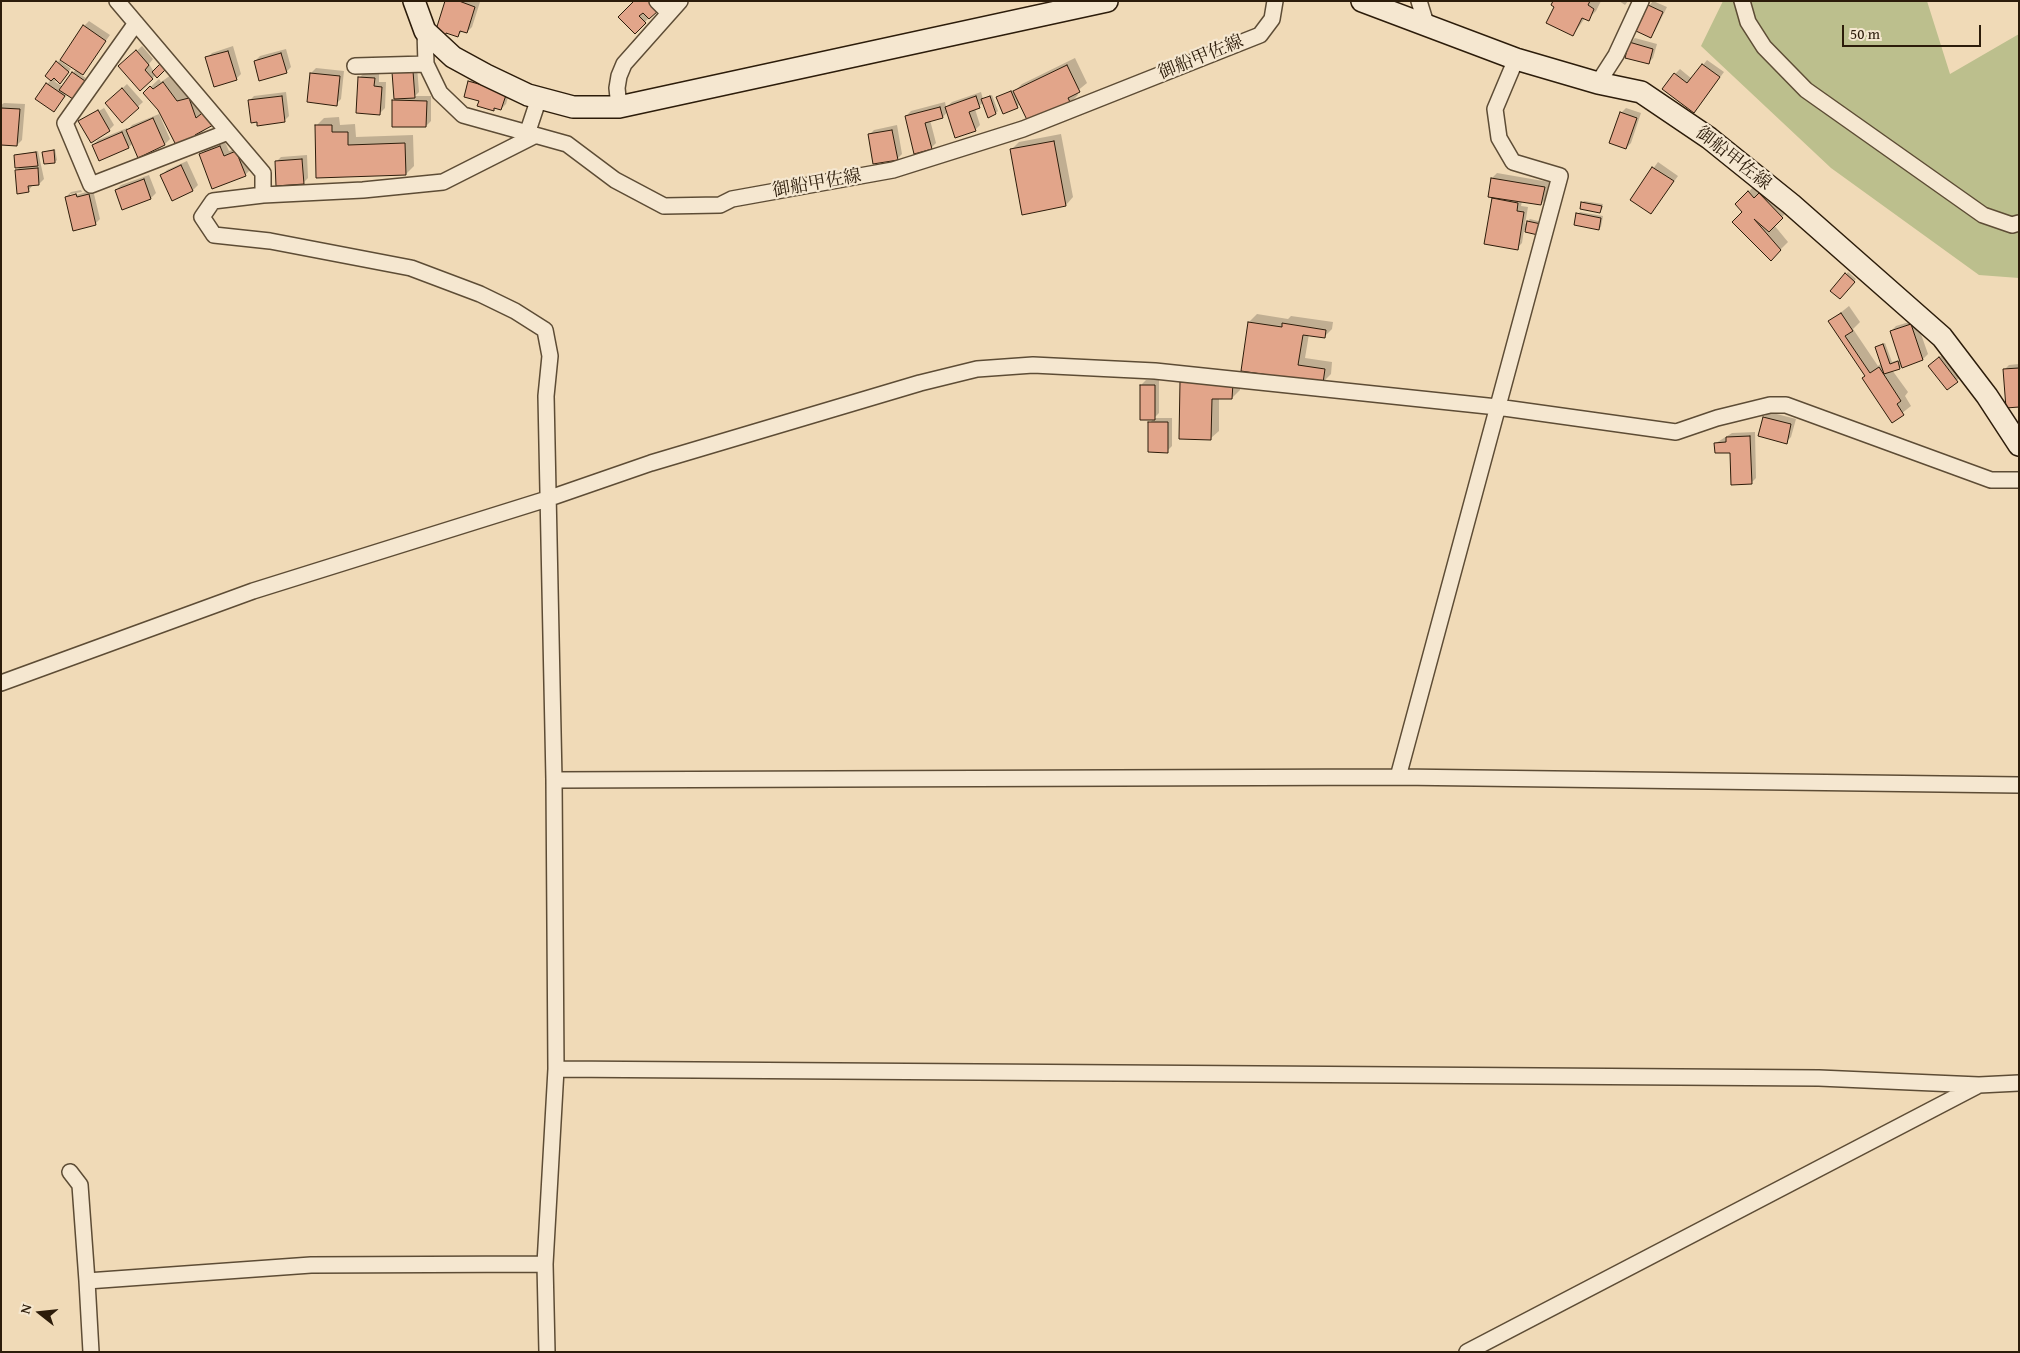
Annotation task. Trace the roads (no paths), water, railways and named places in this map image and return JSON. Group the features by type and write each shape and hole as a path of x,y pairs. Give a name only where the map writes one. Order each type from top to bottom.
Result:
{"main road":[{"name":"御船甲佐線","path":"414,1 424,31"},
{"path":"424,31 453,57 528,95 573,107 619,107 1107,1"},
{"name":"御船甲佐線","path":"1362,1 1516,59 1598,83 1641,92 1709,138 1791,204 1942,337 1987,396 2019,445"}],"street":[{"path":"117,1 263,173 263,194"},
{"path":"657,1 669,13"},
{"path":"619,107 618,82 624,64 680,1"},
{"name":"御船甲佐線","path":"424,31 426,64 440,93 463,115 567,144 615,180 664,206 720,204 732,200 893,170 1023,129 1260,35 1272,19 1276,1"},
{"path":"1419,1 1427,27"},
{"path":"1598,83 1616,55 1641,1"},
{"path":"1742,1 1748,22 1764,47 1806,90 1983,214 2012,225 2019,223"},
{"path":"136,23 65,123 91,186 228,132"},
{"path":"1398,777 1560,176 1513,162 1498,138 1495,110 1516,59"},
{"path":"355,66 426,64"},
{"path":"540,98 530,135 443,182 363,190 263,194 213,201 202,217 214,235 270,241 411,268 480,294 515,311 545,330 550,356 546,396 554,780 556,1069 545,1264 546,1352"},
{"path":"1,683 253,590 547,499 651,463 920,383 977,369 1033,365 1155,371 1497,406 1676,432 1717,418 1770,405 1786,405 1991,480 2019,480"},
{"path":"554,780 1398,777 2019,785"},
{"path":"556,1069 1819,1078 1979,1085 2019,1083"},
{"path":"1467,1352 1979,1085"},
{"path":"70,1172 80,1185 91,1352"},
{"path":"87,1281 311,1266 545,1264"}]}
